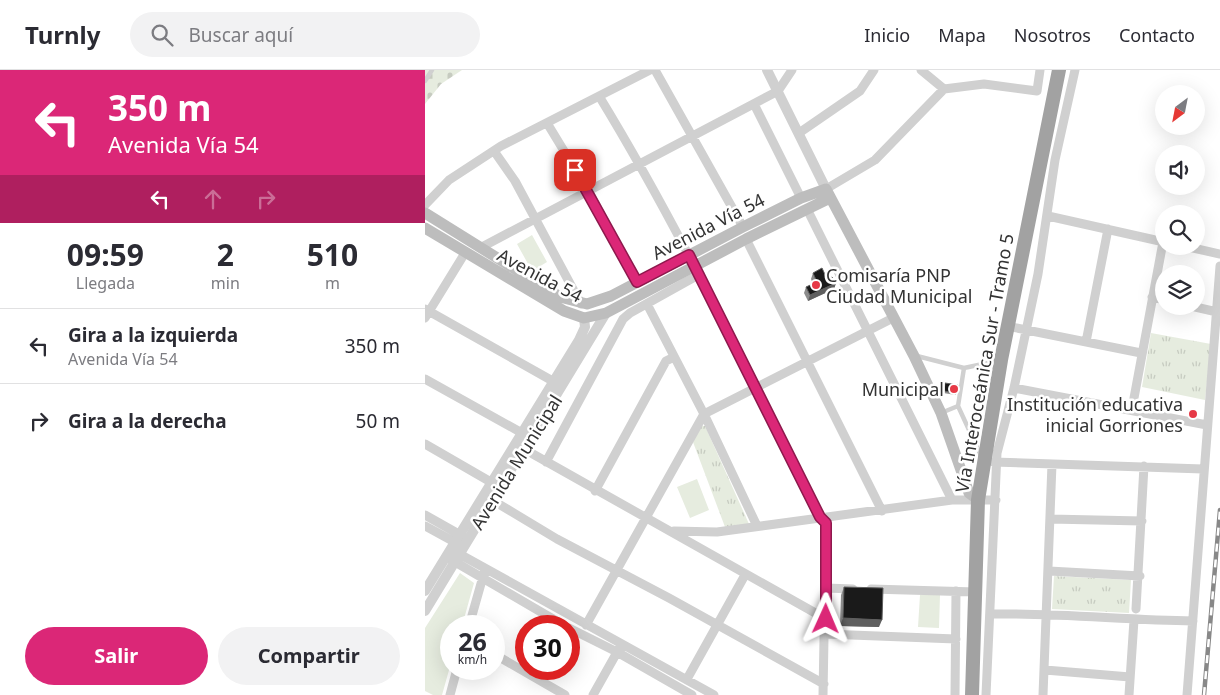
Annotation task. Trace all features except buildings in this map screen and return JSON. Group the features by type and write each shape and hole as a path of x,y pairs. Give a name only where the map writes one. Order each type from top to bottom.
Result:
{"highway":[{"name":"Vía Interoceánica Sur - Tramo 5","path":"973,695 978,500 991,462 1001,360 1059,70"}],"main road":[{"name":"Avenida Vía 54","path":"581,304 599,302 801,198 828,193"},
{"name":"Avenida 54","path":"425,228 551,304 584,318 606,313 697,270 747,239 807,209 828,193"},
{"path":"828,193 914,356 941,413 969,493 978,500"},
{"path":"425,213 560,297 581,304"}],"street":[{"path":"425,205 449,180 494,151 650,70"},
{"path":"655,70 743,227"},
{"path":"767,70 828,193 875,160 944,89 984,84 1037,91 1040,70"},
{"path":"480,248 777,91 792,70"},
{"path":"799,133 860,91 874,70"},
{"path":"921,70 944,89"},
{"path":"986,695 996,500 991,462 997,454 1014,388 1048,216 1055,160 1075,70"},
{"path":"599,96 640,164 697,270 820,517 826,523 826,619 823,695"},
{"path":"754,104 801,198"},
{"path":"547,123 589,192 637,282"},
{"path":"494,151 515,181 581,304"},
{"path":"807,209 952,500"},
{"path":"1048,216 1155,240"},
{"path":"1086,342 1108,229"},
{"path":"747,239 882,511"},
{"path":"1205,251 1220,254"},
{"path":"465,253 426,313 558,384"},
{"path":"1133,398 1160,255"},
{"path":"1187,695 1220,266"},
{"path":"546,462 623,319 629,313 647,304 697,270"},
{"path":"647,304 704,414 757,526"},
{"path":"1205,309 1217,312"},
{"name":"Avenida Municipal","path":"425,611 428,599 496,485 522,433 606,313"},
{"name":"Avenida Municipal","path":"496,485 524,449 583,331 584,318"},
{"path":"586,625 704,414 893,318"},
{"path":"1007,326 1141,353"},
{"path":"595,491 666,361 674,357"},
{"path":"425,379 522,433 524,449 595,491 826,619"},
{"path":"1014,388 1207,425"},
{"path":"425,444 496,485"},
{"path":"991,462 1203,469"},
{"path":"1043,695 1052,464"},
{"path":"1136,609 1140,576 1144,466"},
{"path":"488,498 557,539 824,684"},
{"path":"669,531 700,534 820,517 882,511 952,500 996,500"},
{"path":"425,515 457,548 482,578 546,615"},
{"path":"1050,519 1142,521"},
{"path":"425,526 486,568 586,625 692,695"},
{"name":"Avenida Municipal","path":"425,591 457,548"},
{"path":"472,615 486,568"},
{"path":"1049,571 1140,576"},
{"path":"687,680 745,575"},
{"path":"826,588 976,592"},
{"path":"955,695 956,591"},
{"path":"990,614 1047,613 1134,620 1193,621"},
{"path":"1129,695 1134,620"},
{"path":"580,632 620,648 714,695"},
{"path":"825,634 956,639"},
{"path":"593,695 620,648"},
{"path":"505,660 565,695"},
{"path":"1045,670 1130,676"},
{"path":"450,695 454,680"}],"lane":[{"path":"425,81 433,70"},
{"path":"914,356 964,368 1001,360"},
{"path":"964,368 958,406 991,462"},
{"path":"941,413 958,406"}],"green space":[{"path":"425,70 462,70 441,84 425,104"},
{"path":"532,235 547,262 532,271 517,244"},
{"path":"1151,333 1211,344 1205,400 1142,387"},
{"path":"701,426 705,426 749,524 725,527 693,442"},
{"path":"697,479 709,510 690,518 677,487"},
{"path":"460,573 474,583 465,615 440,615 440,680 446,680 442,695 433,695 425,691 425,628"},
{"path":"1054,576 1131,580 1129,613 1052,609"},
{"path":"920,595 940,595 939,628 918,627"}],"railway":[{"path":"1204,695 1220,510"}],"place":[{"name":"Comisaría PNP Ciudad Municipal","path":"816,285"},
{"name":"Municipal","path":"954,389"},
{"name":"Institución educativa inicial Gorriones","path":"1193,414"}],"route":[{"path":"575,170 589,192 637,282 689,255 700,274 820,517 826,523 826,619"}]}
